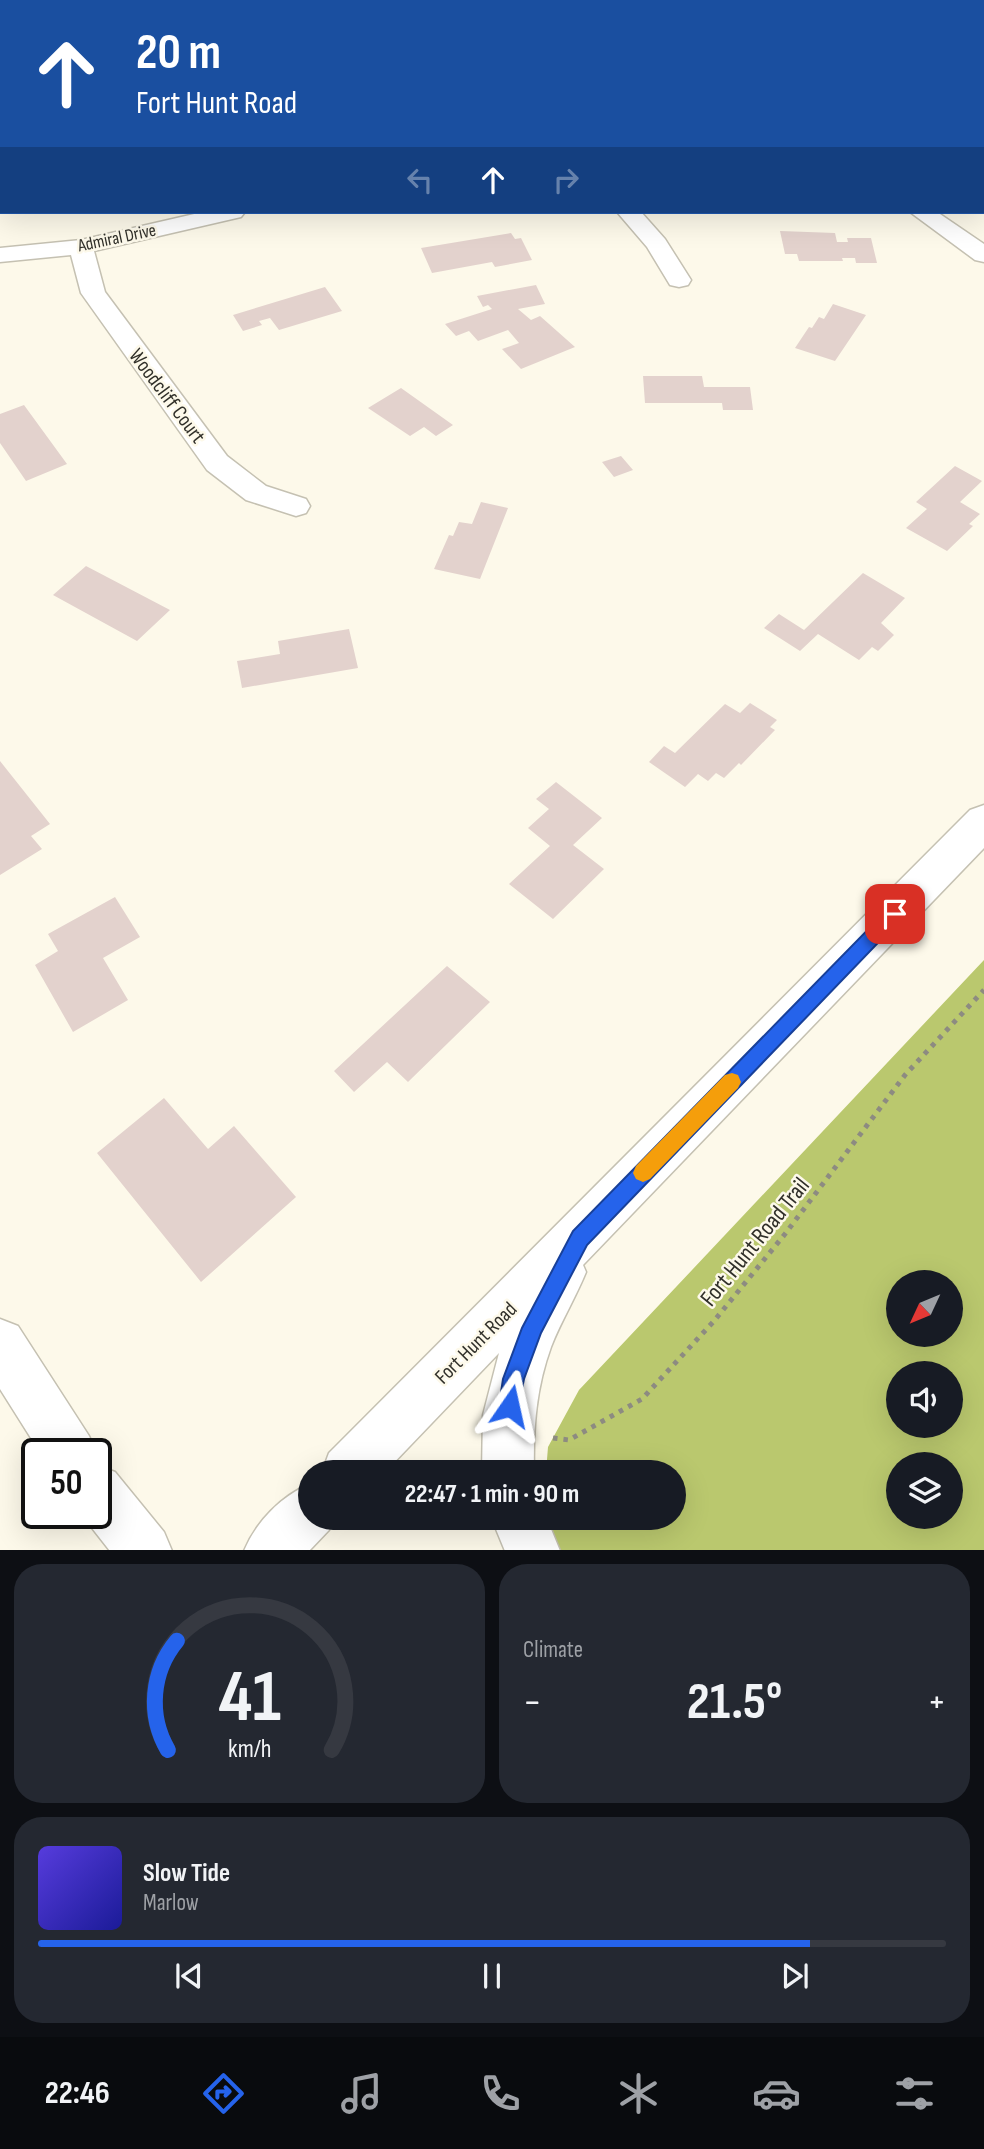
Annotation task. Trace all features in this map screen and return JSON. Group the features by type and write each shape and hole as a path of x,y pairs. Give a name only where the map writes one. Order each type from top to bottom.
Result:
{"main road":[{"name":"Fort Hunt Road","path":"360,1460 580,1238 984,822"},
{"path":"507,1452 514,1379 533,1328 580,1238"},
{"path":"0,1344 60,1438"},
{"path":"112,1510 145,1550"},
{"path":"271,1550 298,1523"},
{"path":"524,1530 533,1550"}],"street":[{"name":"Admiral Drive","path":"0,256 81,247 224,214"},
{"path":"631,214 657,244 679,280"},
{"path":"925,214 984,255"},
{"name":"Woodcliff Court","path":"81,247 93,293 217,463 256,493 296,506"}],"path":[{"name":"Fort Hunt Road Trail","path":"507,1452 569,1440 642,1399 714,1321 785,1234 905,1075 984,990"}],"green space":[{"path":"984,960 984,1550 559,1550 550,1530 686,1530 686,1460 547,1460 548,1447 579,1390"}],"building":[{"path":"780,231 835,233 837,242 848,242 847,238 871,238 877,263 856,263 855,258 842,258 843,261 799,261 797,254 785,254"},
{"path":"511,233 515,239 521,238 532,260 495,267 492,262 432,273 421,248"},
{"path":"536,285 545,304 518,309 531,320 540,316 575,347 521,369 502,349 519,343 508,330 478,341 469,331 456,336 445,324 492,309 488,305 483,307 477,296"},
{"path":"325,287 342,311 279,330 270,318 259,321 262,325 243,331 233,315"},
{"path":"833,304 866,315 835,361 795,348 809,327 812,328 819,317 824,319"},
{"path":"643,376 702,376 704,387 750,387 753,410 723,410 722,403 645,403"},
{"path":"401,388 453,425 436,436 424,427 410,436 368,408"},
{"path":"24,405 67,464 26,481 0,443 0,414"},
{"path":"621,456 633,470 614,477 602,462"},
{"path":"955,466 982,481 960,502 980,514 969,524 973,526 947,551 906,528 927,509 916,502"},
{"path":"481,502 508,508 480,579 434,569 449,535 453,536 459,522 472,524"},
{"path":"86,566 170,610 137,641 53,595"},
{"path":"863,573 905,598 881,623 894,635 878,651 872,647 859,660 818,634 800,651 764,628 779,614 804,630"},
{"path":"349,629 358,668 242,688 237,661 280,654 278,641"},
{"path":"750,703 777,720 770,727 775,730 741,765 739,763 724,778 716,773 708,781 698,774 685,787 649,762 664,746 675,753 725,704 740,713"},
{"path":"0,761 50,824 31,836 42,849 0,875"},
{"path":"556,782 602,818 573,845 604,869 553,919 509,884 550,846 528,828 549,809 536,799"},
{"path":"115,897 140,937 103,958 128,1000 73,1032 35,965 58,951 48,934"},
{"path":"447,966 490,1002 408,1082 387,1062 354,1092 334,1071"},
{"path":"164,1098 208,1149 234,1126 296,1197 201,1282 97,1153"}],"slow traffic":[{"path":"643,1173 732,1082"}],"route":[{"path":"510,1406 514,1379 533,1328 580,1238 895,914"}]}
